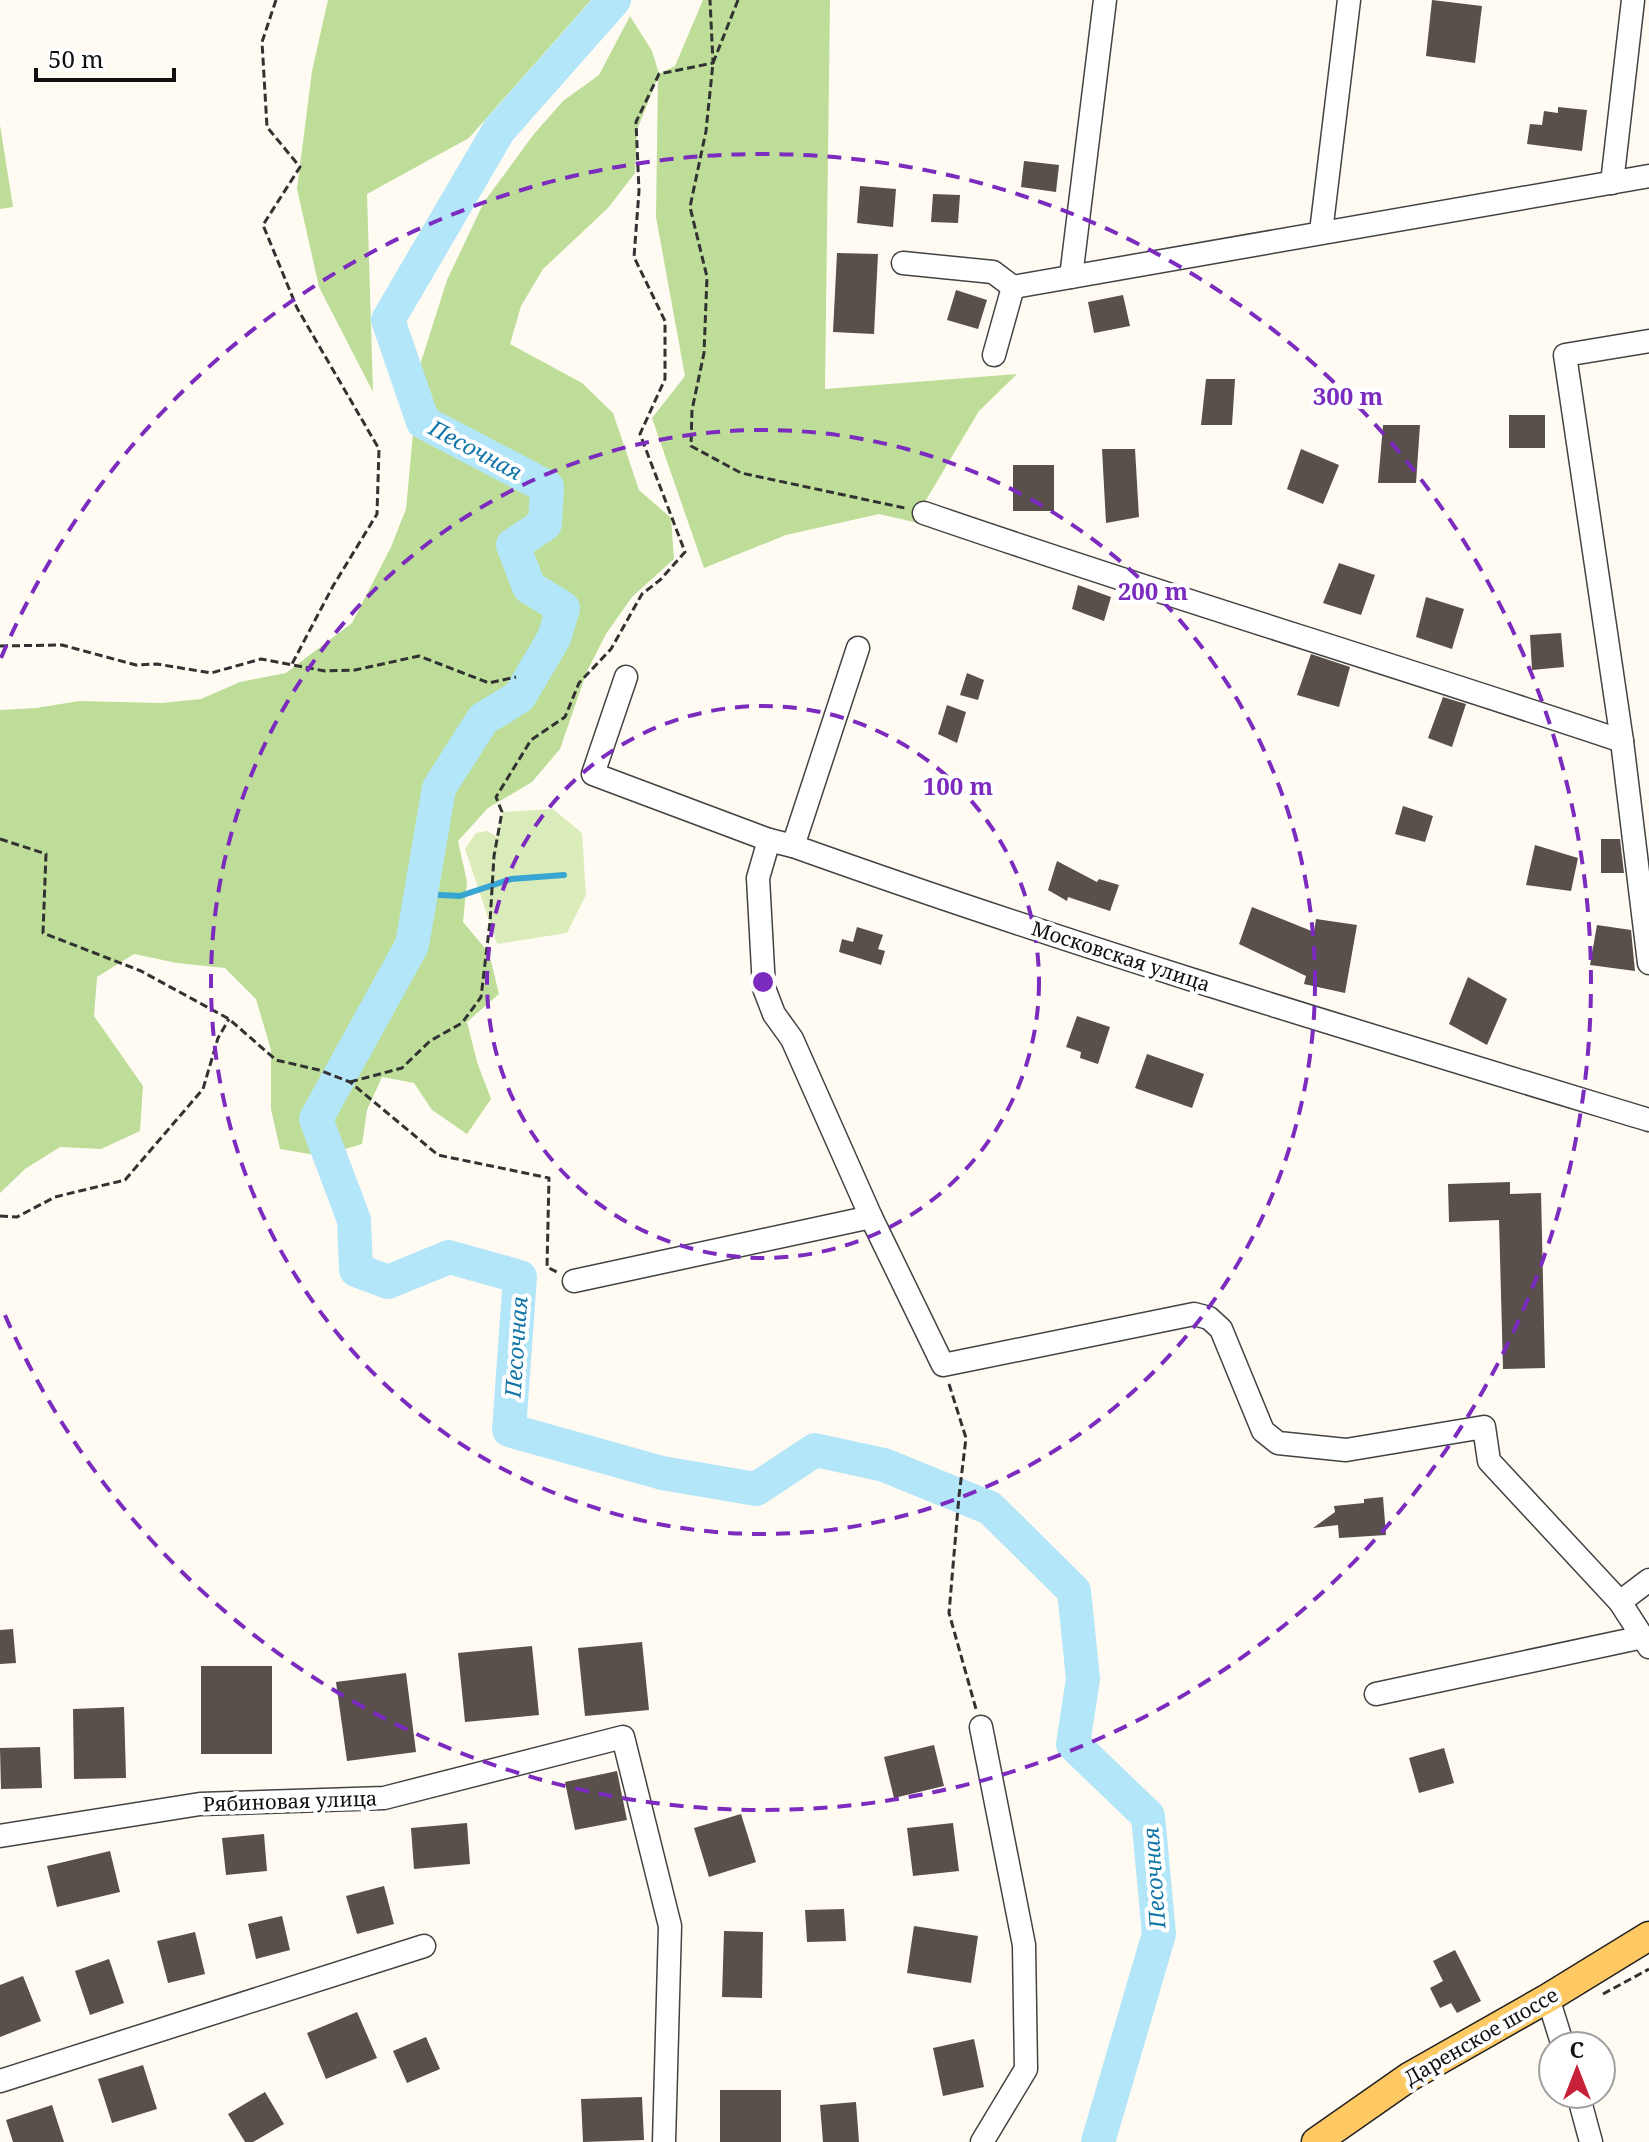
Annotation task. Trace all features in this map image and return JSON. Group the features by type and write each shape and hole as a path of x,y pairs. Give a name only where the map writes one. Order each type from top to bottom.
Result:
{"main road":[{"name":"Даренское шоссе","path":"1316,2142 1409,2077 1649,1936"}],"street":[{"path":"1071,277 1105,0"},
{"path":"1321,232 1349,0"},
{"path":"1612,183 1633,0"},
{"path":"903,263 993,272 1013,287 1649,176"},
{"path":"994,355 1013,287"},
{"path":"1649,341 1565,355 1622,741 1649,963"},
{"path":"924,513 1089,570 1372,657 1622,741"},
{"path":"793,846 858,648"},
{"name":"Московская улица","path":"626,677 593,774 769,840 913,889 1307,1017 1649,1120"},
{"path":"769,840 758,878 764,988 774,1014 792,1039 871,1217 943,1365 1194,1314 1209,1318 1221,1329 1263,1431 1278,1443 1346,1450 1484,1427 1489,1461 1620,1602 1646,1642 1376,1694"},
{"path":"574,1281 871,1217"},
{"path":"1620,1602 1649,1580"},
{"path":"981,1727 1024,1945 1026,2069 982,2142"},
{"name":"Рябиновая улица","path":"0,1836 200,1804 384,1798 623,1737 670,1926 664,2142"},
{"path":"0,2081 424,1946"},
{"path":"1548,1998 1558,2030"},
{"path":"1582,2110 1591,2142"}],"path":[{"path":"276,0 262,42 267,127 300,167 263,225 297,308 379,449 377,514 333,586 292,664"},
{"path":"710,0 713,63 706,131 690,207 707,277 704,353 692,410 691,446 741,473 924,513"},
{"path":"713,63 738,0"},
{"path":"350,1082 402,1068 430,1041 462,1023 481,997 494,856 502,812 496,797 531,740 565,717 579,683 611,649 642,594 660,580 685,552 640,434 665,379 665,321 634,257 639,191 636,122 659,74 713,63"},
{"path":"0,646 62,645 136,665 157,664 211,673 261,659 325,671 355,670 419,656 489,683 516,677"},
{"path":"0,839 46,854 43,933 141,971 229,1019 276,1060 319,1070 350,1082 438,1155 549,1178 547,1267 574,1281"},
{"path":"0,1216 17,1217 55,1197 125,1180 203,1089 218,1038 229,1019"},
{"path":"943,1365 966,1438 949,1613 981,1727"}],"green space":[{"path":"328,0 591,0 469,138 367,194 373,392 319,287 297,189 312,71"},
{"path":"703,0 830,0 825,389 1017,374 979,411 926,500 918,523 879,514 786,535 704,568 652,418 685,376 656,217 658,77 637,130 635,173 608,208 543,269 521,306 510,344 582,383 613,413 639,490 671,518 674,559 632,597 606,634 587,671 560,749 532,782 488,808 458,841 467,882 463,922 489,953 499,994 467,1022 491,1099 467,1134 432,1110 414,1083 382,1077 367,1110 362,1144 321,1156 280,1149 271,1109 271,1050 256,999 225,968 134,954 97,977 94,1016 143,1086 140,1131 101,1149 60,1147 25,1169 0,1193 0,710 79,701 162,703 201,699 240,682 286,673 352,623 391,547 406,509 419,368 447,280 484,202 534,134 563,101 599,75 630,16 652,51 659,74 675,66"},
{"path":"0,125 13,207 0,209"},
{"path":"553,809 582,833 586,895 567,933 497,944 465,849 476,833 487,831 497,837 502,812"}],"building":[{"path":"1432,0 1482,6 1475,63 1426,56"},
{"path":"1558,107 1587,110 1582,151 1527,144 1530,124 1542,125 1544,111 1558,113"},
{"path":"1024,161 1059,165 1056,192 1021,187"},
{"path":"860,186 896,189 893,227 857,223"},
{"path":"933,194 960,195 958,223 931,222"},
{"path":"837,253 878,254 874,334 833,332"},
{"path":"956,290 987,300 978,329 947,320"},
{"path":"1123,295 1130,326 1094,333 1088,302"},
{"path":"1206,379 1235,379 1232,425 1201,425"},
{"path":"1509,415 1545,415 1545,448 1509,448"},
{"path":"1383,425 1420,425 1416,483 1378,483"},
{"path":"1102,449 1135,449 1139,517 1106,523"},
{"path":"1301,449 1339,465 1323,504 1287,489"},
{"path":"1013,465 1054,465 1054,511 1013,511"},
{"path":"1339,563 1375,575 1361,615 1323,603"},
{"path":"1078,585 1111,597 1104,621 1072,609"},
{"path":"1426,597 1464,609 1452,649 1416,637"},
{"path":"1561,633 1564,667 1532,670 1530,635"},
{"path":"1311,654 1350,667 1339,707 1297,695"},
{"path":"967,673 984,680 978,700 960,695"},
{"path":"1443,697 1466,704 1452,747 1428,738"},
{"path":"947,705 966,712 957,743 938,734"},
{"path":"1403,806 1433,816 1425,842 1395,834"},
{"path":"1601,839 1620,839 1624,873 1601,873"},
{"path":"1535,845 1578,858 1571,891 1526,885"},
{"path":"1057,861 1097,882 1099,879 1119,885 1110,911 1068,897 1067,901 1048,890"},
{"path":"1252,907 1314,932 1316,919 1357,925 1345,993 1304,984 1306,976 1239,944"},
{"path":"1597,925 1631,930 1635,971 1590,965"},
{"path":"857,927 883,935 878,949 885,951 881,965 839,952 842,939 853,942"},
{"path":"1468,977 1507,999 1487,1045 1449,1024"},
{"path":"1077,1016 1110,1027 1098,1064 1080,1058 1081,1052 1066,1047"},
{"path":"1147,1054 1204,1074 1192,1108 1135,1088"},
{"path":"1510,1182 1510,1194 1541,1193 1545,1368 1503,1369 1499,1220 1449,1222 1448,1184"},
{"path":"1383,1497 1386,1535 1339,1538 1338,1525 1313,1528 1335,1512 1334,1506 1364,1503 1364,1499"},
{"path":"13,1629 16,1663 0,1664 0,1630"},
{"path":"642,1642 649,1710 585,1716 578,1648"},
{"path":"532,1646 539,1715 465,1722 458,1653"},
{"path":"201,1666 272,1666 272,1754 201,1754"},
{"path":"406,1673 416,1752 347,1761 336,1682"},
{"path":"124,1707 126,1778 74,1779 73,1709"},
{"path":"934,1745 944,1786 894,1798 884,1757"},
{"path":"40,1747 42,1788 1,1789 0,1748"},
{"path":"1444,1748 1454,1783 1419,1793 1409,1758"},
{"path":"617,1771 627,1820 575,1830 565,1782"},
{"path":"741,1814 756,1862 709,1877 694,1828"},
{"path":"467,1823 470,1864 414,1869 411,1828"},
{"path":"953,1823 959,1871 913,1876 907,1828"},
{"path":"264,1834 267,1871 226,1875 222,1838"},
{"path":"110,1851 120,1892 57,1907 47,1866"},
{"path":"384,1886 394,1924 357,1934 346,1896"},
{"path":"844,1909 846,1941 807,1942 805,1910"},
{"path":"282,1916 290,1950 256,1959 248,1924"},
{"path":"914,1926 978,1936 971,1983 907,1973"},
{"path":"724,1931 763,1932 762,1998 722,1997"},
{"path":"195,1932 205,1974 168,1983 157,1941"},
{"path":"1455,1950 1481,2001 1457,2013 1451,2003 1440,2008 1430,1988 1443,1981 1433,1961"},
{"path":"109,1959 124,2003 90,2015 75,1971"},
{"path":"23,1976 41,2021 0,2037 0,1985"},
{"path":"357,2012 377,2058 326,2079 307,2033"},
{"path":"426,2037 440,2069 407,2083 393,2051"},
{"path":"974,2039 984,2087 943,2096 933,2048"},
{"path":"143,2065 157,2109 112,2123 98,2079"},
{"path":"720,2090 781,2090 781,2142 720,2142"},
{"path":"265,2092 284,2124 253,2142 245,2142 228,2114"},
{"path":"642,2097 644,2140 583,2142 581,2099"},
{"path":"856,2102 859,2142 823,2142 820,2105"},
{"path":"52,2105 64,2142 13,2142 6,2120"}],"waterway":[{"name":"Песочная","path":"614,0 499,130 388,320 423,422 547,487 545,524 513,545 529,587 563,608 554,638 519,697 483,719 439,788 412,945 316,1119 354,1220 356,1270 388,1282 449,1257 520,1277 509,1430 662,1473 756,1489 815,1450 884,1465 990,1508 1074,1591 1083,1679 1073,1744 1148,1816 1159,1934 1098,2142"},
{"path":"421,894 460,896 511,879 564,875"}]}
